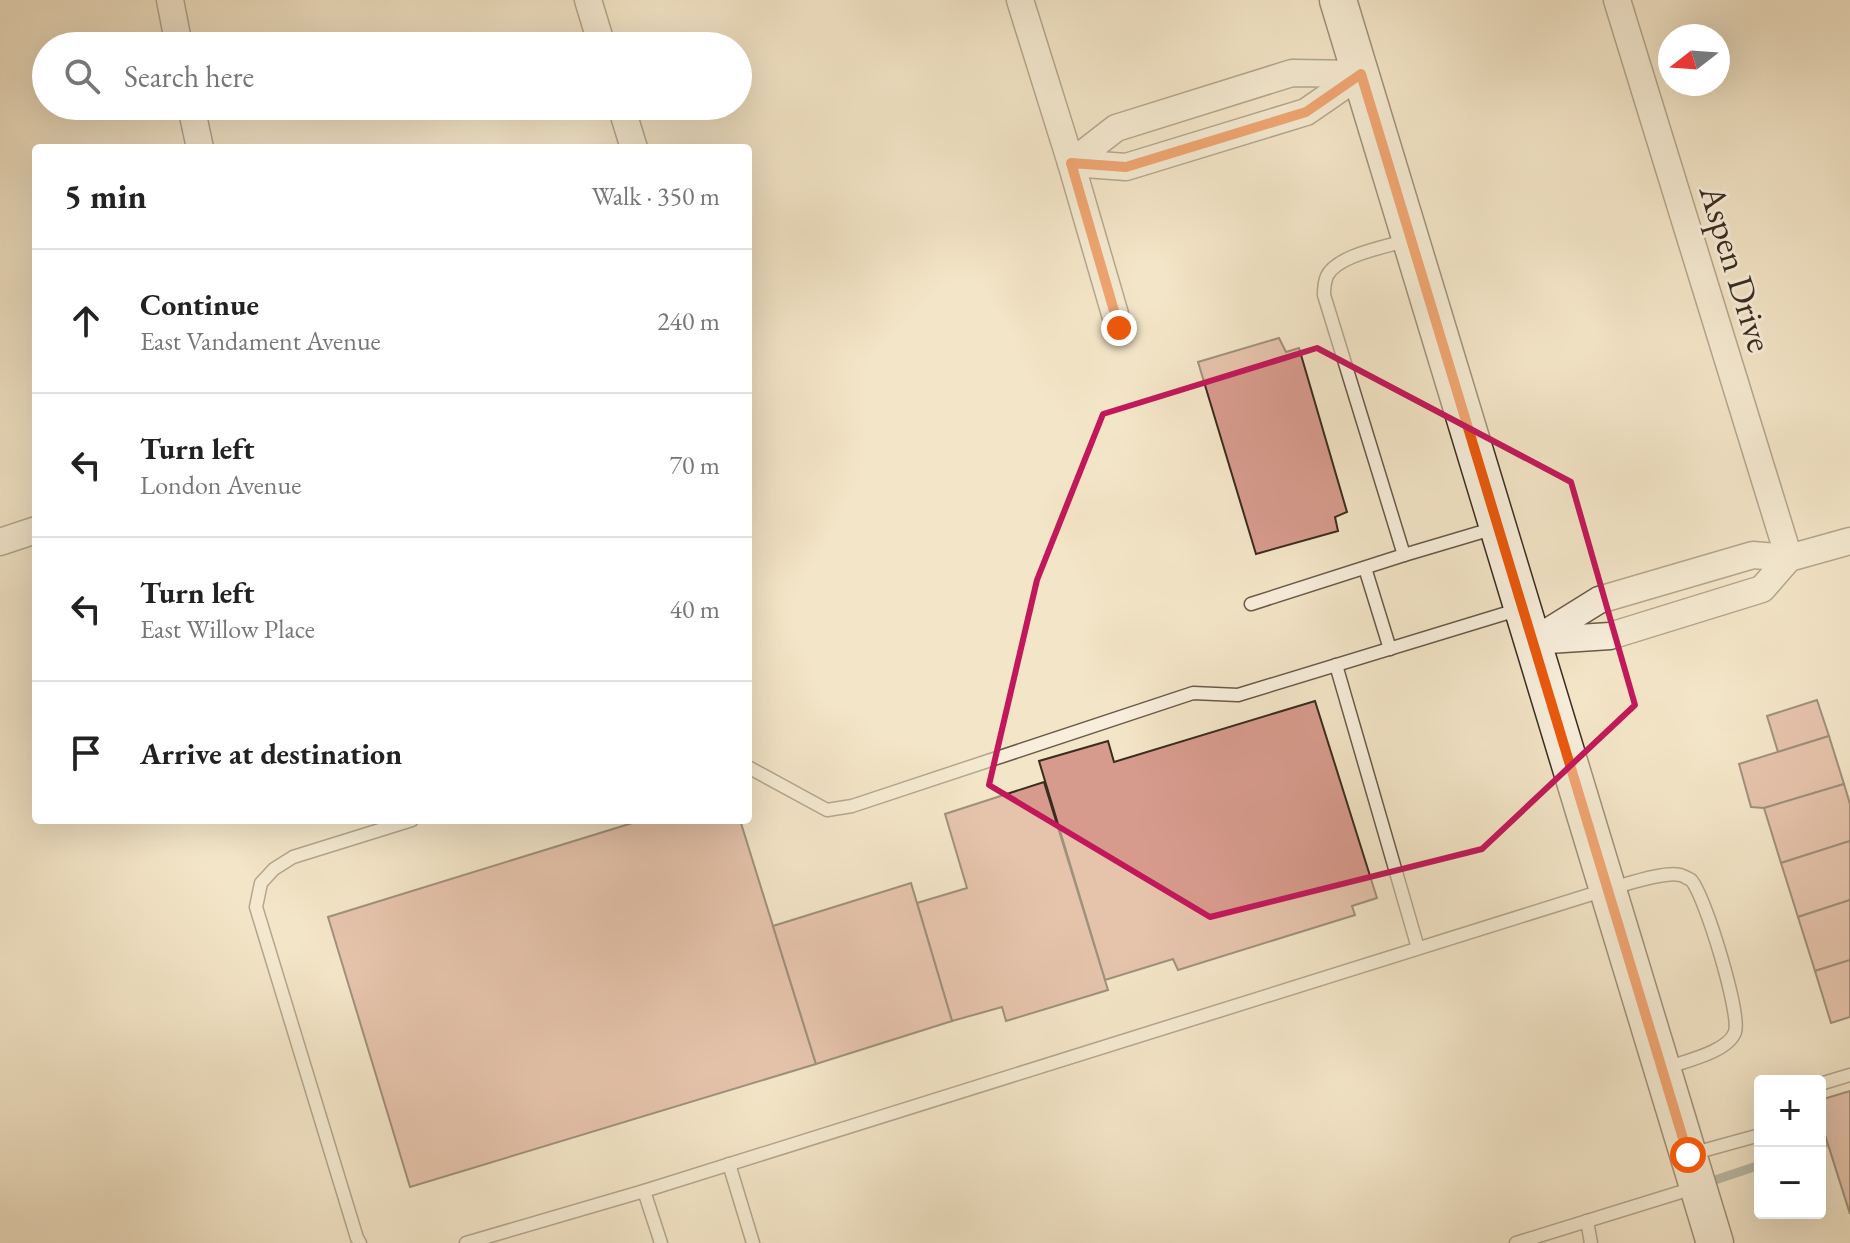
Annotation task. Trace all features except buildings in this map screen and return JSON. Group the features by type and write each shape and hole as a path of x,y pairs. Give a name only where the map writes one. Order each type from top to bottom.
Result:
{"street":[{"path":"170,0 176,32"},
{"path":"588,0 598,32"},
{"path":"1020,0 1119,328"},
{"path":"1338,0 1715,1243"},
{"name":"Aspen Drive","path":"1617,0 1789,558"},
{"path":"1071,163 1116,128 1292,73 1361,74"},
{"path":"1071,163 1126,167 1306,112 1361,74"},
{"path":"194,120 199,144"},
{"path":"625,120 633,144"},
{"path":"0,542 32,531"},
{"path":"1528,624 1753,555 1789,558 1850,541"},
{"path":"1528,624 1610,636 1762,589 1789,558"},
{"path":"1675,577 1686,613"}],"lane":[{"path":"1404,555 1324,295 1324,283 1328,274 1342,261 1411,239"},
{"path":"1251,604 1498,527"},
{"path":"1365,568 1390,649"},
{"path":"752,769 827,810 852,806 1193,693 1238,695 1390,649 1528,624"},
{"path":"1336,665 1418,948"},
{"path":"360,1243 256,907 261,883 274,869 293,857 399,824"},
{"path":"466,1243 644,1191 1608,889 1669,875 1682,875 1691,880 1702,902 1718,947 1735,1017 1735,1032 1728,1043 1713,1051 1663,1069"},
{"path":"1826,1082 1850,1075"},
{"path":"1516,1243 1587,1221 1754,1138"},
{"path":"729,1164 753,1243"},
{"path":"644,1191 661,1243"},
{"path":"1587,1221 1591,1243"}],"highlighted area":[{"path":"1317,348 1571,482 1635,705 1482,849 1210,917 989,785 1037,580 1103,414"}],"waterway":[{"path":"1826,1143 1850,1135"},
{"path":"1706,1183 1754,1167"}],"route":[{"path":"1119,328 1071,163 1126,167 1306,112 1361,74 1688,1155"}]}
